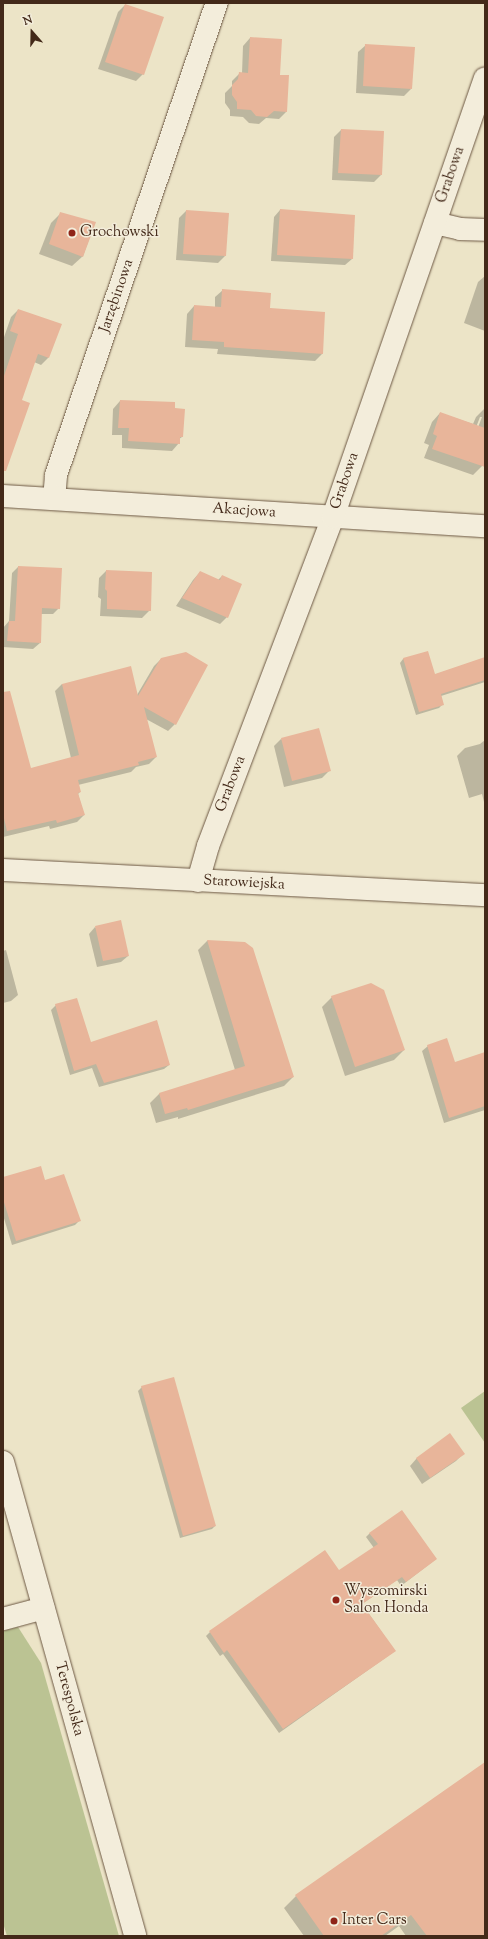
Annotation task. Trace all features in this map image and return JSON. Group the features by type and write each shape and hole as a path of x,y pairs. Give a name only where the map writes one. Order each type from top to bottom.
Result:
{"street":[{"name":"Jarzębinowa","path":"54,499 56,475 217,3"},
{"name":"Grabowa","path":"198,881 208,846 333,517 485,79"},
{"path":"435,223 460,229 485,230"},
{"name":"Akacjowa","path":"3,496 485,526"},
{"name":"Starowiejska","path":"3,870 485,895"},
{"name":"Terespolska","path":"3,1462 135,1936"},
{"path":"3,1619 44,1608"}],"green space":[{"path":"485,1391 485,1443 461,1408"},
{"path":"18,1627 41,1663 119,1936 7,1936 3,1923 3,1631"}],"building":[{"path":"125,4 164,17 144,75 105,62"},
{"path":"250,37 282,39 280,75 289,75 287,112 274,111 267,117 256,116 251,110 237,109 237,102 232,95 232,85 238,79 239,72 248,73"},
{"path":"365,44 415,47 412,89 363,86"},
{"path":"341,129 384,131 382,175 338,173"},
{"path":"280,209 355,215 353,259 277,255"},
{"path":"186,210 229,213 226,256 183,254"},
{"name":"Grochowski","path":"60,212 96,222 83,257 49,244"},
{"path":"222,289 271,293 270,308 325,312 323,354 224,347 224,342 192,340 194,305 221,307"},
{"path":"18,309 62,324 49,358 38,354 22,400 30,403 6,471 3,471 3,379 18,334 10,331"},
{"path":"120,400 175,402 175,408 185,409 183,437 180,437 180,444 128,441 129,428 118,428"},
{"path":"440,412 485,428 485,467 432,449 437,436 433,434"},
{"path":"18,566 62,568 60,609 42,608 41,643 7,641 9,621 15,621"},
{"path":"106,570 152,572 151,611 107,609 107,591 105,589"},
{"path":"200,571 220,580 222,575 242,584 228,618 182,598"},
{"path":"428,651 435,674 485,657 485,680 441,694 444,705 419,712 403,658"},
{"path":"186,652 208,665 176,725 144,707 157,757 138,762 139,765 78,780 81,792 78,793 85,815 57,823 56,820 7,831 3,814 3,692 10,691 31,768 79,755 62,684 131,666 138,696 161,658"},
{"path":"319,728 331,771 292,781 281,738"},
{"path":"121,920 129,956 103,961 95,926"},
{"path":"207,940 245,942 253,948 294,1077 188,1110 187,1108 165,1114 159,1093 245,1066"},
{"path":"371,983 384,990 405,1050 355,1067 331,996"},
{"path":"77,998 91,1042 157,1020 170,1065 104,1083 96,1064 74,1071 55,1004"},
{"path":"447,1038 455,1062 485,1052 485,1106 449,1118 427,1045"},
{"path":"41,1166 45,1180 64,1174 81,1221 16,1241 3,1199 3,1177"},
{"path":"174,1377 216,1526 183,1536 141,1386"},
{"path":"450,1433 465,1454 430,1478 416,1458"},
{"path":"402,1510 437,1559 406,1582 402,1577 362,1604 396,1651 283,1729 227,1650 224,1653 209,1631 325,1550 339,1570 378,1544 369,1533"},
{"path":"485,1762 485,1936 427,1936 411,1915 381,1936 324,1936 295,1895"}],"place":[{"name":"Grochowski","path":"72,233"},
{"name":"Wyszomirski Salon Honda","path":"336,1600"},
{"name":"Inter Cars","path":"334,1921"}]}
